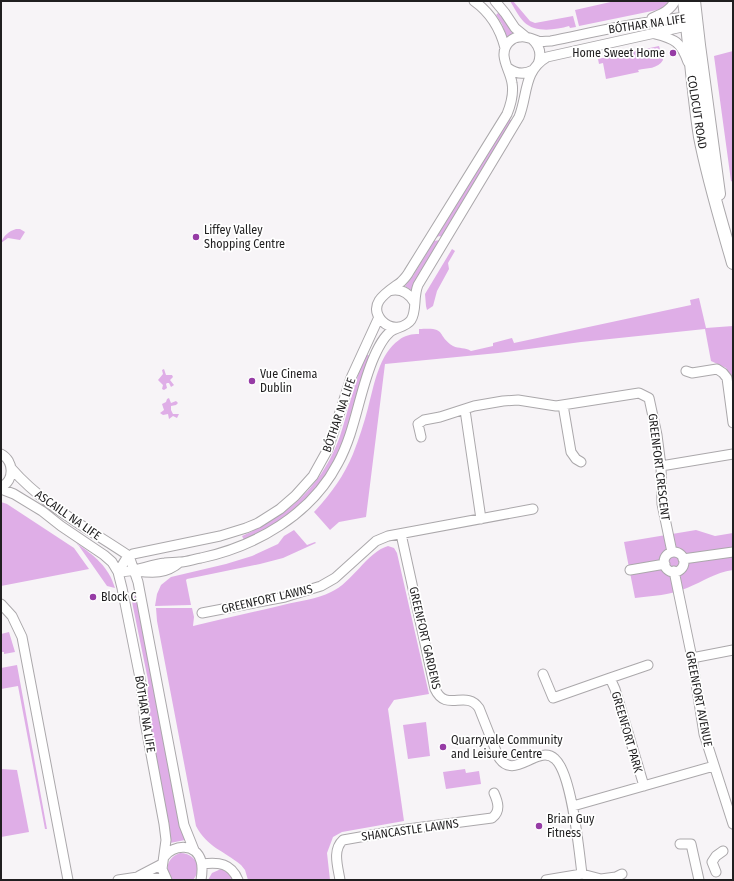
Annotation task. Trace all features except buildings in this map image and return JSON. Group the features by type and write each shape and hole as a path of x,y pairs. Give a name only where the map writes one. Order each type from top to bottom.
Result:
{"main road":[{"name":"COLDCUT ROAD","path":"684,1 689,20 717,176 721,220"},
{"name":"COLDCUT ROAD","path":"694,1 689,20 691,70 700,136 707,170 733,263"}],"street":[{"path":"474,1 481,6 494,21 501,35 505,48"},
{"path":"495,1 515,28 528,38"},
{"path":"643,22 664,13 675,1"},
{"name":"BÓTHAR NA LIFE","path":"508,68 524,74 536,67 547,57 654,33 689,20"},
{"name":"BÓTHAR NA LIFE","path":"202,872 201,859 194,850 184,825 135,571 129,556 136,553 229,534 246,528 270,516 290,501 313,476 328,449 351,378 379,317 377,309 378,302 382,296 403,280 409,272 507,114 513,92 511,78 504,58 505,48 511,40 516,38 528,38 540,41 551,41 643,22 689,20"},
{"path":"654,33 674,39 679,44 691,70"},
{"name":"BÓTHAR NA LIFE","path":"167,879 163,874 166,840 164,824 145,722 141,683 118,572 135,571 147,566 167,562 180,562 214,555 256,540 278,528 290,519 314,496 338,464 350,433 365,379 376,352 392,331 408,323 413,316 415,308 415,292 418,285 519,117 522,110 526,87 541,53 535,42 528,38"},
{"path":"389,291 403,291 409,295 414,302"},
{"path":"379,317 388,326 401,327"},
{"path":"686,371 692,373 717,369 723,373 727,378 733,423"},
{"name":"GREENFORT CRESCENT","path":"421,437 418,424 424,420 465,410 474,406 518,400 556,406 639,393 649,398 657,435 661,466 662,504 672,552"},
{"path":"563,405 571,452 580,462"},
{"path":"465,410 481,519"},
{"name":"ASCAILL NA LIFE","path":"1,454 9,460 11,468 22,481 43,498 129,556"},
{"path":"661,466 733,454"},
{"path":"1,488 10,478 11,468"},
{"name":"ASCAILL NA LIFE","path":"1,488 24,500 32,511 42,518 49,518 104,556 112,562 118,572"},
{"name":"GREENFORT LAWNS","path":"202,613 285,597 321,586 335,578 376,541 388,536 533,509"},
{"name":"GREENFORT GARDENS","path":"401,534 435,689 438,695 447,701 469,700 476,704 479,708 498,756 501,762 506,765 514,766 546,755 556,759 562,768 573,806"},
{"path":"672,552 680,554 684,562 682,568 674,571 668,569 664,561 667,555 672,552"},
{"path":"683,559 733,552"},
{"path":"118,572 129,556"},
{"path":"630,570 665,564"},
{"name":"GREENFORT AVENUE","path":"674,571 692,658 704,734 733,824"},
{"path":"1,604 12,616 22,637 68,880"},
{"path":"692,658 733,650"},
{"name":"GREENFORT PARK","path":"543,674 552,698 648,665"},
{"name":"GREENFORT PARK","path":"610,678 615,689 644,786"},
{"path":"582,874 573,806 714,766"},
{"name":"SHANCASTLE LAWNS","path":"340,880 336,852 338,846 343,840 400,830 492,818 498,812 497,801 494,793"},
{"path":"680,844 691,844 699,880"},
{"path":"138,877 163,861 172,849 184,846 194,850"},
{"path":"712,862 716,856 723,851"},
{"path":"695,863 712,862"},
{"path":"712,862 716,872"},
{"path":"197,880 202,872 215,863 225,866 233,871 238,880"},
{"path":"546,880 582,874 601,879 616,877 622,874"},
{"path":"118,880 138,877 167,879"}],"shaded area":[{"path":"510,1 513,1 530,21 535,23 573,16 576,27 570,28 569,26 545,30 534,28 522,20"},
{"path":"615,1 669,1 663,8 657,10 579,26 575,10"},
{"path":"499,12 515,34 507,38 502,24 496,15"},
{"path":"659,46 663,60 661,63 652,68 638,70 639,72 606,79 603,63 599,64 598,59"},
{"path":"733,51 733,182 731,181 714,56"},
{"path":"509,119 513,121 442,237 439,236 436,238"},
{"path":"16,229 20,229 25,232 20,240 8,238 1,243 7,234"},
{"path":"440,240 414,284 412,291 405,286 413,276 434,241"},
{"path":"452,249 455,251 448,263 449,269 437,291 433,306 427,310 425,294"},
{"path":"699,298 706,328 733,326 733,393 730,376 726,368 711,361 705,329 581,342 498,353 385,364 366,517 339,522 330,530 314,512 326,499 345,470 361,431 378,371 392,346 404,337 419,334 419,329 434,329 438,330 453,346 471,351 493,346 493,343 512,338 514,343 691,305 690,300"},
{"path":"366,354 370,356 362,377 343,441 338,454 324,478 306,499 285,518 267,530 244,540 242,536 275,518 289,508 314,484 324,470 333,454 340,436 355,384"},
{"path":"164,369 166,375 172,375 173,377 170,380 174,385 171,387 169,383 167,383 167,388 164,390 162,389 163,385 158,380 163,374 162,370"},
{"path":"169,398 171,403 176,401 178,403 171,406 173,414 179,414 177,418 173,416 169,419 168,414 163,415 160,413 164,410 162,404"},
{"path":"1,502 7,504 74,548 89,569 1,586"},
{"path":"294,530 307,545 316,543 283,558 187,579 191,605 155,606 157,594 161,585 171,577 226,564 252,556 278,544 284,536"},
{"path":"696,530 715,536 733,533 733,570 715,575 675,592 635,598 624,542"},
{"path":"76,543 100,562 109,574 115,588 107,586"},
{"path":"388,546 394,548 397,553 429,694 394,700 388,709 404,821 342,832 333,837 327,853 330,880 248,880 245,870 241,865 211,844 196,826 157,621 156,608 192,608 194,617 193,626 314,598 339,588 373,554"},
{"path":"137,596 180,827 185,840 170,843 170,834 148,719 148,680 131,597"},
{"path":"9,632 15,652 4,654 4,652 2,652 1,634"},
{"path":"17,665 47,829 45,829 18,686 1,689 1,668"},
{"path":"426,722 430,756 408,759 403,725"},
{"path":"1,769 17,770 29,832 1,837"},
{"path":"465,769 466,773 479,771 481,784 446,789 443,772"},
{"path":"180,853 194,858 198,866 198,871 193,880 172,880 169,876 167,868 168,864 172,858"},
{"path":"221,869 229,873 234,880 208,880 212,873"}],"place":[{"name":"Home Sweet Home","path":"673,53"},
{"name":"Liffey Valley Shopping Centre","path":"196,237"},
{"name":"Vue Cinema Dublin","path":"252,381"},
{"name":"Block C","path":"93,597"},
{"name":"Quarryvale Community and Leisure Centre","path":"443,747"},
{"name":"Brian Guy Fitness","path":"539,826"}]}
